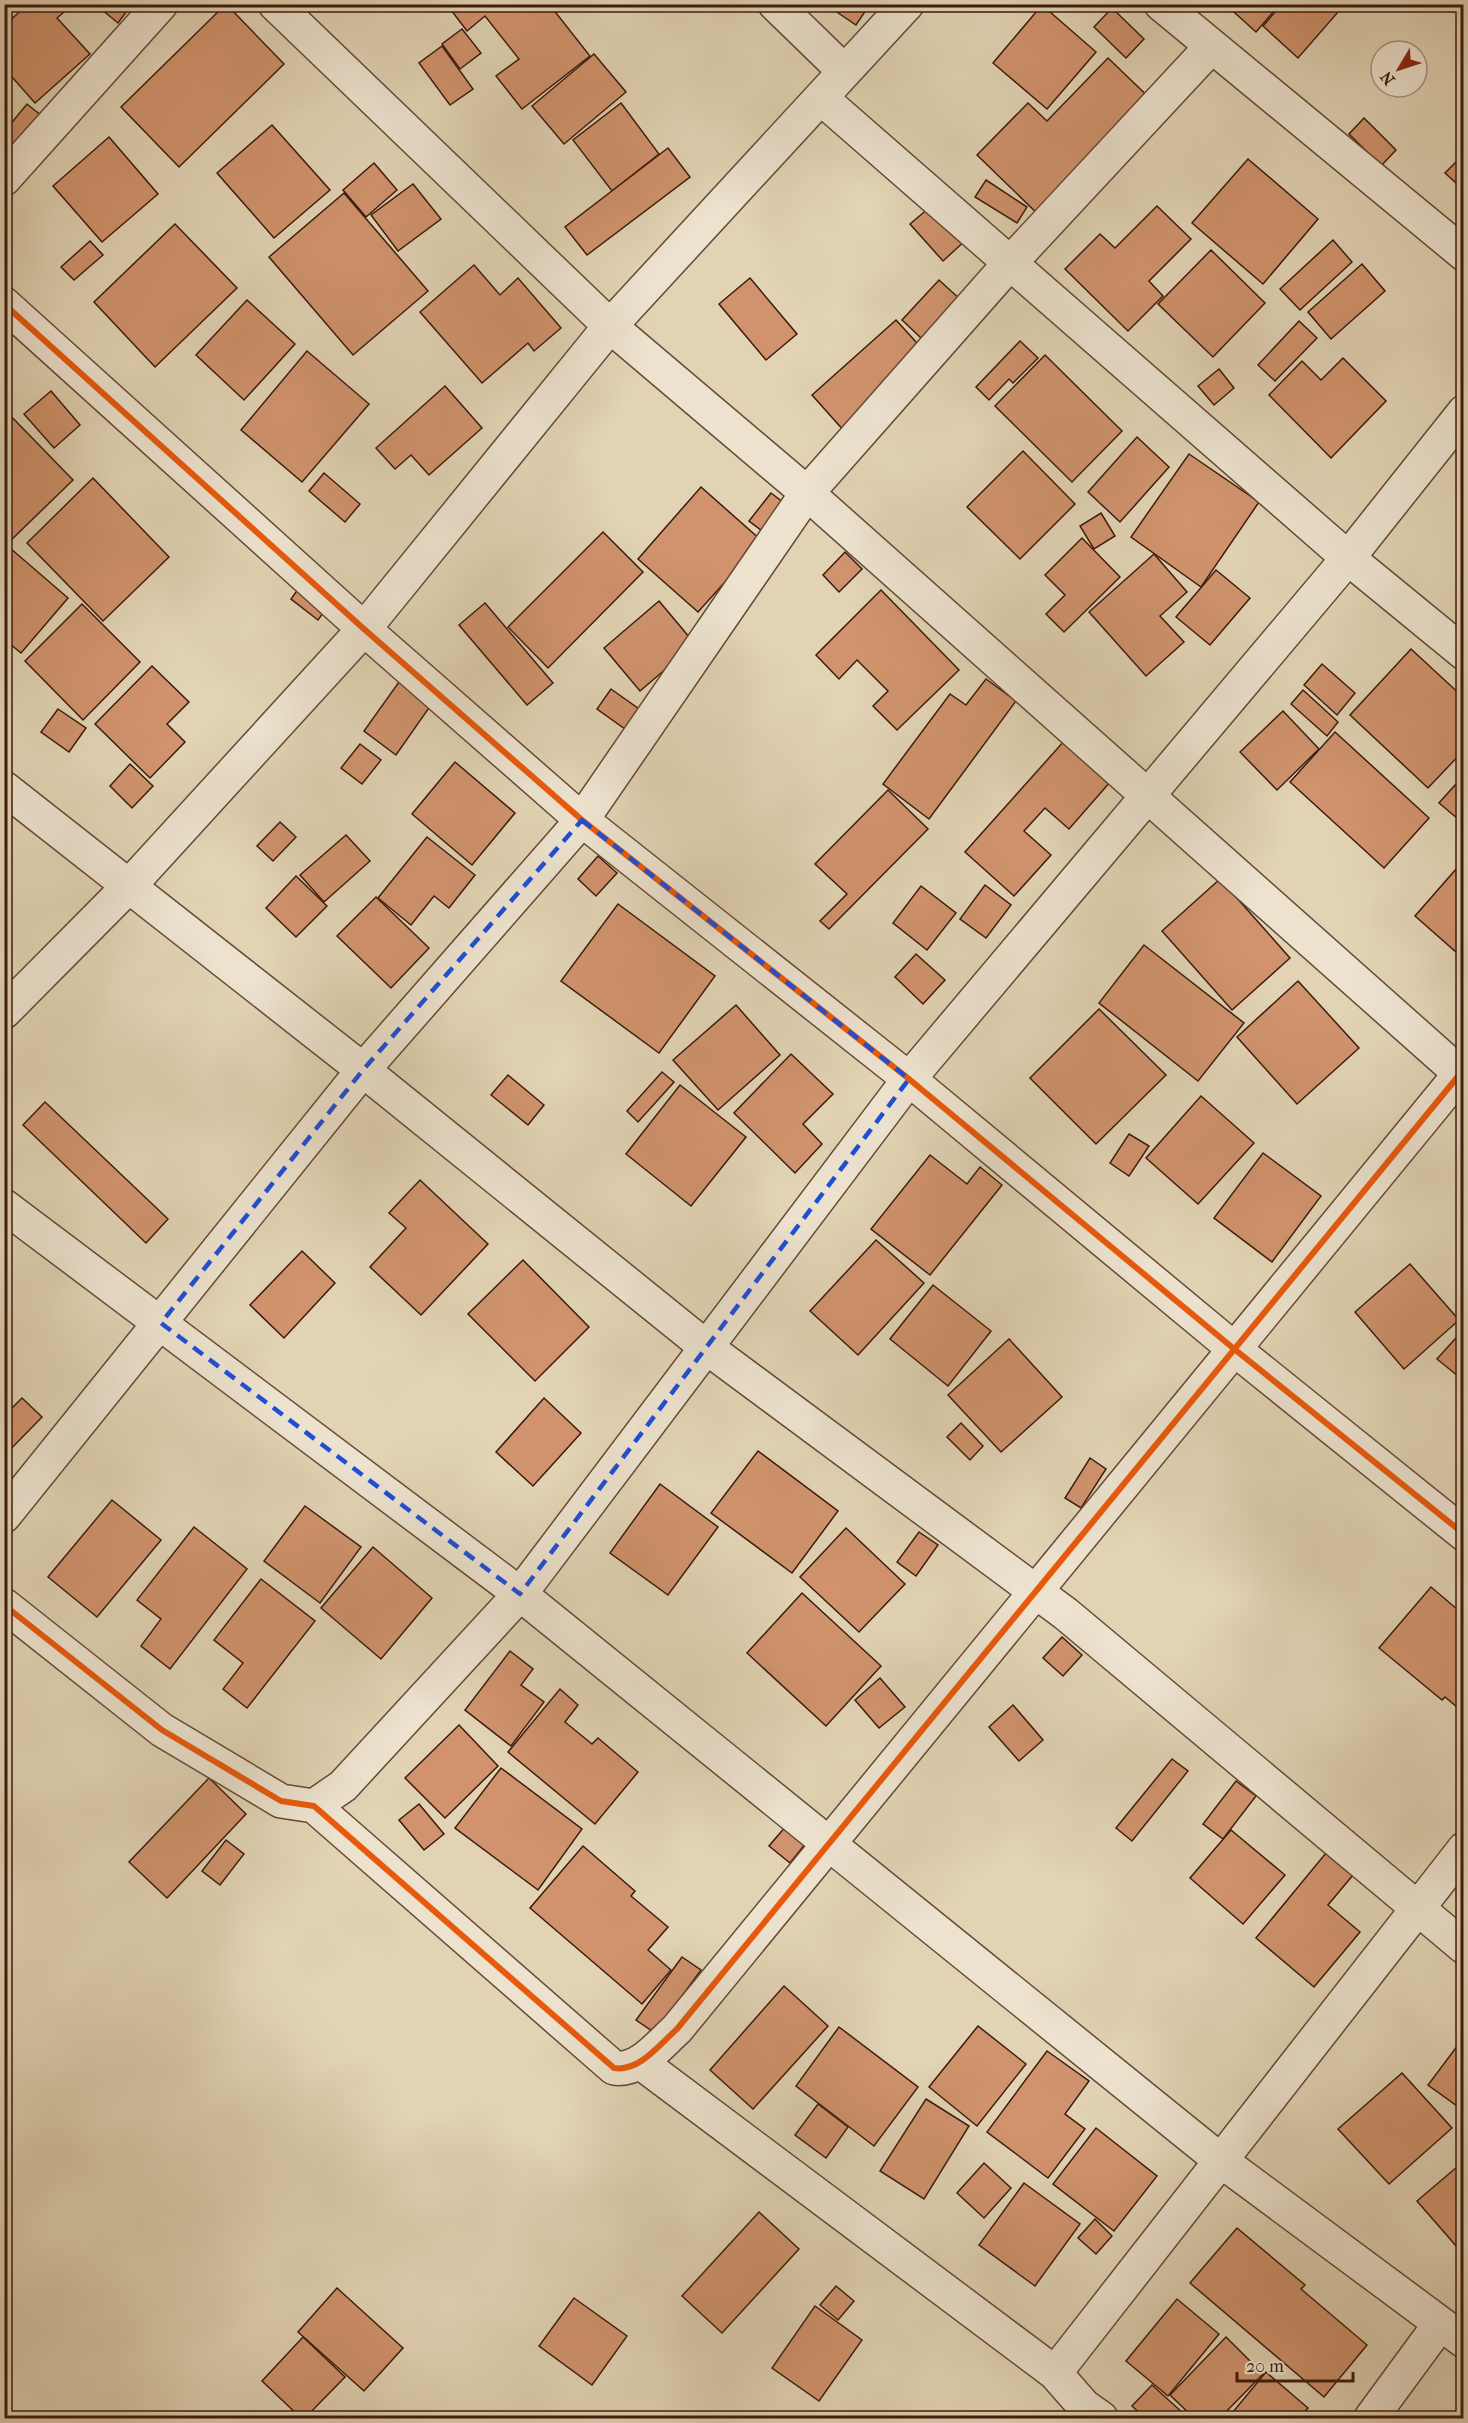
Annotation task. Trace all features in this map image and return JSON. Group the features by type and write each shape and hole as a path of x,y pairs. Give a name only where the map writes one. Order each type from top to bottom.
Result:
{"street":[{"path":"4,179 161,4"},
{"path":"4,1605 162,1730 281,1801 314,1806 614,2068 626,2070 640,2062 677,2029 1035,1594 1233,1348 1462,1073 807,493 610,326 276,4"},
{"path":"775,4 844,71"},
{"path":"4,1012 129,886 364,629 610,326 907,4"},
{"path":"1161,4 1464,254"},
{"path":"4,1516 363,1070 582,820 807,493 1010,262 1211,47"},
{"path":"822,98 1348,558 1464,653"},
{"path":"4,304 364,629 582,820 909,1079 1233,1348 1464,1534"},
{"path":"314,1806 343,1786 520,1594 909,1079 1348,558 1464,412"},
{"path":"4,788 363,1070 706,1347 1035,1594 1066,1614 1464,1947"},
{"path":"4,1206 520,1594 1220,2160 1452,2333 1371,2418"},
{"path":"1055,2373 1464,1849"},
{"path":"640,2062 1055,2373 1084,2406 1101,2418"}],"highlighted area":[{"path":"582,820 909,1079 520,1594 161,1323 363,1070"}],"building":[{"path":"28,4 68,4 70,7 57,18 90,54 35,103 4,68 4,26"},
{"path":"95,4 132,4 118,23"},
{"path":"226,4 284,64 179,167 121,107"},
{"path":"450,4 549,4 590,56 522,109 496,76 519,59 485,16 467,31 448,6"},
{"path":"825,4 870,4 856,25"},
{"path":"1225,4 1280,4 1256,32"},
{"path":"1282,4 1345,4 1298,58 1263,26"},
{"path":"1042,5 1096,52 1047,109 993,63"},
{"path":"1112,8 1144,39 1126,58 1094,27"},
{"path":"462,29 481,53 460,69 442,44"},
{"path":"442,46 473,89 450,105 419,63"},
{"path":"594,54 626,92 564,144 532,106"},
{"path":"1108,58 1159,107 1047,223 977,155 1028,103 1047,121"},
{"path":"621,103 659,154 612,191 573,140"},
{"path":"27,104 42,116 16,147 4,138 4,132"},
{"path":"1364,118 1396,150 1381,166 1349,134"},
{"path":"272,125 330,190 274,238 217,173"},
{"path":"109,137 158,194 102,242 53,186"},
{"path":"668,148 690,177 587,255 565,227"},
{"path":"1464,154 1464,190 1445,173"},
{"path":"1248,159 1318,219 1263,284 1192,223"},
{"path":"374,163 397,190 366,217 343,190"},
{"path":"986,180 1027,207 1017,223 975,197"},
{"path":"413,184 441,219 398,251 371,215"},
{"path":"344,193 428,291 353,355 269,257"},
{"path":"936,202 968,238 943,261 910,224"},
{"path":"1157,206 1191,239 1149,281 1163,296 1128,331 1065,269 1100,234 1115,248"},
{"path":"175,224 237,288 155,367 94,302"},
{"path":"1333,240 1352,262 1300,310 1280,289"},
{"path":"90,241 103,255 74,280 61,267"},
{"path":"1211,250 1265,303 1213,357 1158,304"},
{"path":"1362,264 1385,291 1331,339 1308,312"},
{"path":"474,265 500,295 518,278 561,328 534,351 528,343 482,383 420,312"},
{"path":"750,278 797,334 766,360 719,304"},
{"path":"939,280 974,312 937,353 902,320"},
{"path":"247,300 295,344 244,400 196,355"},
{"path":"896,320 937,365 853,441 812,395"},
{"path":"1299,321 1317,338 1275,381 1258,365"},
{"path":"1020,341 1038,358 1013,383 1009,379 989,400 976,387"},
{"path":"307,351 369,404 302,482 241,430"},
{"path":"1045,355 1122,431 1072,482 995,406"},
{"path":"1343,358 1386,401 1331,458 1269,395 1302,361 1321,380"},
{"path":"1219,369 1234,388 1214,405 1198,386"},
{"path":"445,386 482,428 429,475 411,455 395,469 376,448"},
{"path":"51,391 80,425 54,448 24,414"},
{"path":"4,409 73,480 7,544 4,542"},
{"path":"1137,437 1169,467 1120,522 1088,492"},
{"path":"1023,451 1075,504 1020,559 967,507"},
{"path":"1189,454 1259,502 1201,587 1131,537"},
{"path":"324,473 360,504 345,522 309,491"},
{"path":"93,478 169,557 103,621 27,543"},
{"path":"701,487 762,541 698,612 638,559"},
{"path":"771,493 796,512 774,540 749,521"},
{"path":"1101,513 1115,536 1094,549 1080,526"},
{"path":"603,532 643,572 548,668 508,627"},
{"path":"1082,538 1120,577 1064,632 1046,614 1065,595 1045,575"},
{"path":"10,548 68,598 21,653 4,639 4,555"},
{"path":"845,552 862,569 839,592 823,575"},
{"path":"1154,554 1187,592 1160,616 1184,642 1146,676 1089,612"},
{"path":"1216,570 1250,598 1210,645 1176,617"},
{"path":"301,585 329,605 318,620 291,599"},
{"path":"881,590 959,670 897,730 873,706 888,691 857,660 839,679 816,655"},
{"path":"659,601 695,644 640,691 604,648"},
{"path":"485,603 553,683 527,705 459,625"},
{"path":"82,604 140,662 83,720 25,661"},
{"path":"1411,649 1464,698 1464,750 1428,788 1350,715"},
{"path":"1322,664 1355,693 1337,715 1304,685"},
{"path":"152,666 189,702 167,724 185,742 150,778 95,724"},
{"path":"986,679 1016,701 929,819 883,784 950,694 966,705"},
{"path":"399,682 431,705 396,755 364,731"},
{"path":"611,689 639,709 625,729 597,709"},
{"path":"1303,690 1338,722 1327,736 1291,704"},
{"path":"58,709 86,728 69,752 41,732"},
{"path":"1283,711 1319,749 1277,790 1240,752"},
{"path":"1335,732 1429,818 1384,868 1290,782"},
{"path":"1065,740 1111,781 1069,829 1045,808 1024,831 1051,855 1014,896 965,852"},
{"path":"360,744 381,760 362,784 341,768"},
{"path":"455,762 515,813 472,865 412,814"},
{"path":"130,764 153,786 132,808 110,786"},
{"path":"1464,775 1464,824 1439,803"},
{"path":"888,790 928,829 829,929 820,921 847,894 815,864"},
{"path":"280,822 296,837 273,861 257,846"},
{"path":"346,835 370,861 324,902 300,875"},
{"path":"427,837 475,875 449,908 434,896 411,925 378,898"},
{"path":"598,856 617,873 596,896 578,879"},
{"path":"1464,860 1464,959 1415,916"},
{"path":"296,876 327,906 296,937 266,908"},
{"path":"1220,879 1290,958 1232,1010 1162,931"},
{"path":"985,885 1011,905 986,938 960,919"},
{"path":"921,886 956,913 927,950 893,923"},
{"path":"376,897 429,948 391,988 337,936"},
{"path":"618,904 715,976 659,1053 561,981"},
{"path":"1144,945 1244,1023 1198,1081 1099,1003"},
{"path":"916,954 945,980 923,1004 895,977"},
{"path":"1298,981 1359,1048 1297,1104 1237,1037"},
{"path":"736,1005 780,1055 718,1110 673,1060"},
{"path":"1099,1009 1166,1075 1096,1144 1030,1078"},
{"path":"791,1054 833,1094 803,1124 822,1144 795,1173 734,1113"},
{"path":"662,1072 674,1082 638,1122 627,1111"},
{"path":"508,1075 544,1105 528,1125 491,1095"},
{"path":"680,1085 746,1137 691,1206 626,1154"},
{"path":"1201,1096 1254,1143 1198,1204 1146,1158"},
{"path":"45,1102 168,1219 146,1243 23,1125"},
{"path":"1129,1134 1149,1146 1129,1176 1110,1163"},
{"path":"1263,1153 1321,1196 1272,1262 1214,1218"},
{"path":"930,1155 967,1184 980,1167 1002,1185 930,1275 871,1229"},
{"path":"420,1180 488,1244 421,1315 370,1267 406,1228 389,1213"},
{"path":"876,1240 924,1283 858,1355 810,1311"},
{"path":"302,1251 335,1283 284,1338 250,1305"},
{"path":"523,1260 589,1327 535,1381 468,1314"},
{"path":"1410,1264 1459,1320 1404,1369 1355,1312"},
{"path":"933,1285 991,1331 948,1386 890,1339"},
{"path":"1464,1329 1464,1381 1437,1359"},
{"path":"1009,1339 1062,1397 1001,1452 948,1395"},
{"path":"22,1398 42,1417 4,1456 4,1416"},
{"path":"544,1398 581,1433 533,1486 496,1452"},
{"path":"961,1423 983,1446 970,1460 947,1437"},
{"path":"758,1451 838,1511 792,1573 711,1513"},
{"path":"1090,1458 1106,1469 1081,1508 1065,1498"},
{"path":"660,1484 718,1527 668,1595 610,1553"},
{"path":"112,1500 161,1540 97,1617 48,1577"},
{"path":"305,1506 361,1547 320,1603 264,1561"},
{"path":"194,1527 247,1569 170,1669 141,1646 161,1619 137,1600"},
{"path":"846,1528 905,1584 859,1632 800,1577"},
{"path":"919,1532 938,1545 916,1576 897,1562"},
{"path":"373,1547 432,1598 381,1659 321,1608"},
{"path":"261,1579 315,1621 247,1708 223,1689 243,1663 214,1640"},
{"path":"1431,1587 1464,1615 1464,1713 1445,1697 1442,1700 1379,1648"},
{"path":"802,1593 881,1666 826,1726 747,1653"},
{"path":"1062,1637 1082,1655 1063,1676 1043,1658"},
{"path":"510,1651 533,1669 521,1685 544,1702 511,1746 465,1710"},
{"path":"880,1678 905,1707 879,1728 855,1700"},
{"path":"560,1689 578,1705 565,1722 592,1744 598,1738 638,1772 595,1824 508,1752"},
{"path":"1013,1705 1043,1740 1019,1761 989,1727"},
{"path":"459,1725 498,1766 445,1818 405,1778"},
{"path":"1172,1759 1188,1771 1132,1841 1116,1828"},
{"path":"501,1768 582,1829 538,1890 455,1828"},
{"path":"209,1778 246,1814 167,1898 129,1862"},
{"path":"1236,1781 1256,1796 1223,1839 1203,1824"},
{"path":"419,1804 444,1834 424,1850 399,1820"},
{"path":"786,1826 806,1843 790,1863 769,1846"},
{"path":"1231,1830 1285,1875 1243,1924 1190,1878"},
{"path":"226,1840 244,1854 220,1885 202,1871"},
{"path":"583,1846 635,1891 631,1896 668,1927 648,1950 671,1970 642,2004 530,1908"},
{"path":"1326,1853 1353,1875 1328,1905 1360,1932 1314,1987 1256,1938"},
{"path":"682,1957 701,1970 655,2033 636,2020"},
{"path":"784,1986 828,2026 753,2109 710,2070"},
{"path":"978,2026 1026,2064 977,2126 929,2087"},
{"path":"839,2027 918,2087 874,2146 796,2086"},
{"path":"1464,2037 1464,2111 1428,2085"},
{"path":"1047,2051 1089,2081 1065,2114 1085,2129 1048,2178 987,2132"},
{"path":"1402,2073 1452,2128 1389,2184 1338,2129"},
{"path":"926,2099 969,2126 924,2199 880,2171"},
{"path":"818,2104 848,2127 826,2158 795,2135"},
{"path":"1096,2128 1157,2176 1114,2231 1053,2184"},
{"path":"1464,2161 1464,2255 1417,2201"},
{"path":"984,2163 1011,2188 984,2218 957,2193"},
{"path":"1024,2183 1080,2224 1035,2286 979,2245"},
{"path":"759,2212 799,2249 722,2333 682,2296"},
{"path":"1095,2219 1112,2236 1096,2254 1078,2238"},
{"path":"1237,2228 1305,2285 1301,2289 1367,2345 1324,2397 1190,2283"},
{"path":"836,2286 854,2301 838,2320 820,2305"},
{"path":"337,2288 403,2348 364,2391 298,2332"},
{"path":"574,2298 627,2336 592,2385 539,2346"},
{"path":"1177,2299 1219,2334 1168,2396 1126,2361"},
{"path":"815,2306 862,2340 819,2401 772,2368"},
{"path":"303,2337 345,2377 305,2418 301,2418 262,2381"},
{"path":"1226,2337 1263,2374 1220,2418 1194,2418 1170,2395"},
{"path":"1266,2372 1308,2408 1299,2418 1228,2418"},
{"path":"1152,2385 1184,2414 1180,2418 1145,2418 1132,2406"}],"cycle path":[{"path":"4,304 364,629 582,820 909,1079 1233,1348 1464,1534"},
{"path":"4,1605 162,1730 281,1801 314,1806 614,2068 632,2066 648,2056 677,2029 1464,1069"}]}
